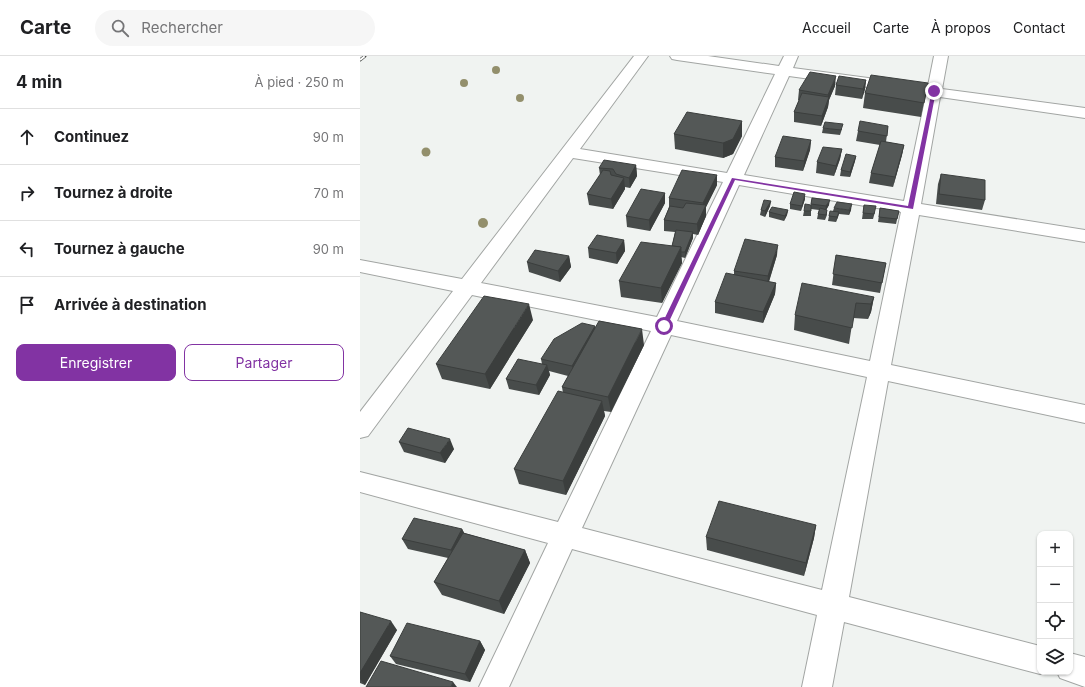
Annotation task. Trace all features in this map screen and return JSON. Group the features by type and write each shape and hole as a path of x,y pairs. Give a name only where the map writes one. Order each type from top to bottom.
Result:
{"street":[{"path":"360,429 640,56"},
{"path":"677,56 787,63 934,91 1085,113"},
{"path":"817,687 941,56"},
{"path":"494,687 787,63"},
{"path":"568,152 1085,236"},
{"path":"360,266 664,326 1085,414"},
{"path":"360,482 1037,659"},
{"path":"1073,669 1085,672"}],"building":[{"path":"810,72 836,76 828,95 799,90"},
{"path":"871,75 928,83 924,103 865,93"},
{"path":"839,76 866,80 863,89 836,85"},
{"path":"802,93 829,97 822,116 794,112"},
{"path":"687,112 742,121 733,139 723,143 674,134"},
{"path":"860,121 888,126 887,136 858,131"},
{"path":"825,122 843,124 841,130 823,128"},
{"path":"783,136 811,140 804,161 775,157"},
{"path":"881,141 904,145 895,177 871,173"},
{"path":"823,147 842,149 836,166 817,162"},
{"path":"846,154 856,156 850,172 841,170"},
{"path":"604,160 636,165 629,178 616,174 613,169 599,168"},
{"path":"603,170 610,171 611,175 624,178 611,199 587,194"},
{"path":"682,170 717,175 703,203 669,198"},
{"path":"941,174 985,180 985,200 939,194"},
{"path":"641,189 665,193 649,220 626,216"},
{"path":"794,192 805,194 802,206 790,204"},
{"path":"812,198 830,200 826,206 811,204"},
{"path":"764,200 771,201 765,211 761,210"},
{"path":"837,202 852,204 849,210 834,208"},
{"path":"686,203 706,205 697,224 664,220 670,206 683,208"},
{"path":"805,204 811,205 811,211 804,211"},
{"path":"864,205 876,206 874,214 863,213"},
{"path":"772,207 788,210 785,216 769,212"},
{"path":"820,208 827,210 826,215 818,214"},
{"path":"880,208 899,211 897,219 879,217"},
{"path":"830,211 839,212 837,217 829,216"},
{"path":"676,230 693,232 685,252 681,252 681,247 672,246"},
{"path":"597,235 624,240 616,253 588,248"},
{"path":"745,239 778,245 768,276 734,271"},
{"path":"641,242 681,247 661,288 619,281"},
{"path":"535,250 569,256 558,271 527,262"},
{"path":"836,255 886,263 882,283 833,274"},
{"path":"726,273 776,283 763,312 715,302"},
{"path":"802,283 874,297 871,304 856,303 852,328 795,315"},
{"path":"484,296 529,304 485,374 436,364"},
{"path":"599,321 642,329 608,397 562,387"},
{"path":"582,323 595,326 572,366 541,359 554,339"},
{"path":"518,359 547,365 536,385 506,379"},
{"path":"558,391 602,401 563,481 514,469"},
{"path":"408,428 450,439 440,453 399,442"},
{"path":"719,501 816,525 806,563 706,537"},
{"path":"414,518 462,529 451,550 402,539"},
{"path":"463,533 525,550 499,601 434,582"},
{"path":"360,612 391,621 360,673"},
{"path":"407,623 480,641 465,674 390,656"},
{"path":"381,661 453,682 451,687 366,687"}],"railway":[{"path":"360,60 365,56"}],"route":[{"path":"664,326 733,179 911,208 934,91"}]}
